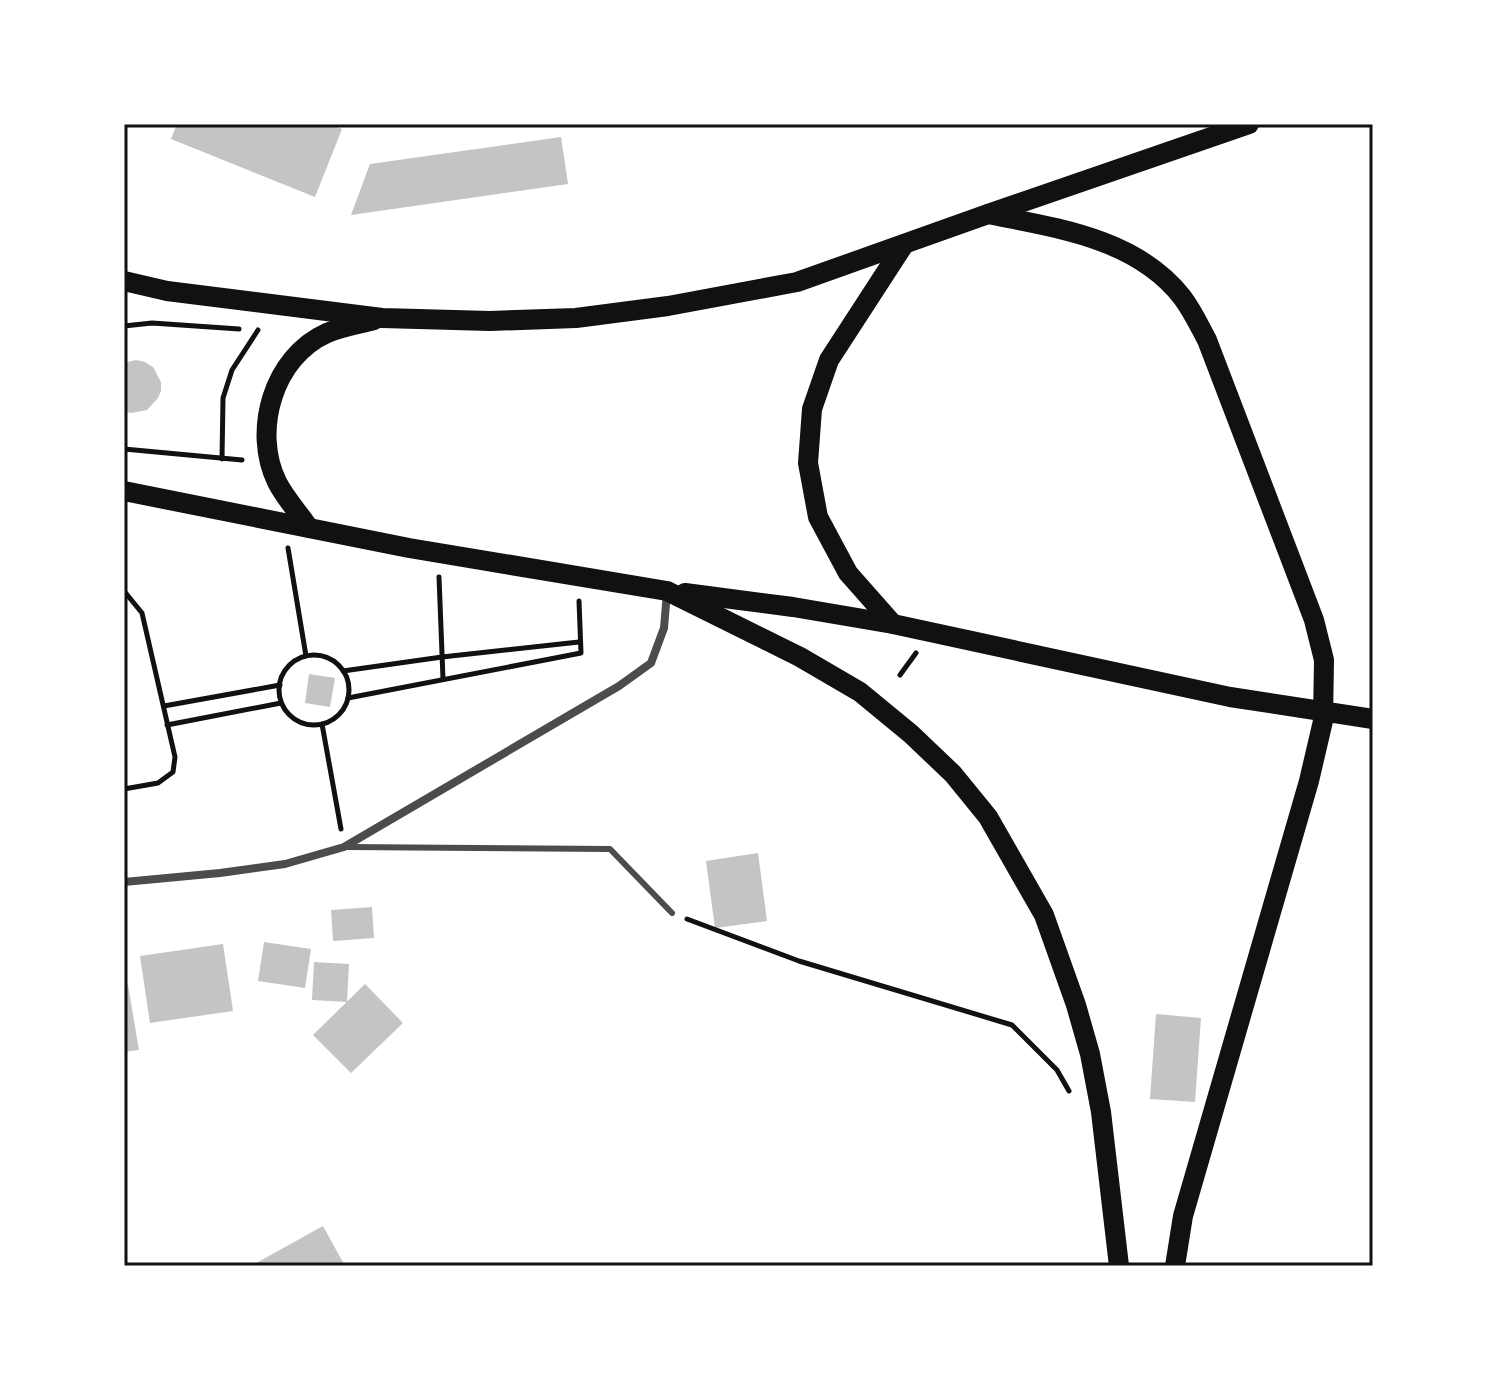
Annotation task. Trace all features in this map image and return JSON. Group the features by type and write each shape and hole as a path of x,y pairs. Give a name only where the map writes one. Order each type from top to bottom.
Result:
{"main road":[{"path":"124,281 167,291 382,318 490,321 576,318 668,306 797,282 1249,124"},
{"path":"988,214 1104,242 1160,274 1181,295 1207,340 1314,620 1324,660 1323,721 1309,781 1183,1216 1175,1266"},
{"path":"893,624 848,573 818,517 808,463 812,409 829,360 903,246"},
{"path":"309,528 277,483 267,449 267,415 279,379 298,352 326,334 382,318"},
{"path":"124,491 438,552 667,591 893,624 1230,697 1373,719"},
{"path":"667,591 800,657 860,692 953,774 988,817 1044,915 1076,1005 1090,1054 1101,1112 1119,1266"}],"street":[{"path":"124,882 285,864 344,847 619,686 651,663 664,628 667,591"}],"lane":[{"path":"344,847 610,849 672,913"}],"path":[{"path":"124,326 152,323 271,331"},
{"path":"222,459 223,398 232,370 258,330"},
{"path":"124,449 242,460"},
{"path":"283,523 306,656"},
{"path":"438,552 443,679"},
{"path":"124,591 142,613 175,757 173,772 158,783 124,789"},
{"path":"348,698 581,653 579,601"},
{"path":"343,671 579,642"},
{"path":"900,675 922,643"},
{"path":"318,655 330,659 343,671 349,686 348,698 337,717 328,723 306,724 287,713 281,703 280,685 286,669 295,661 318,655"},
{"path":"164,706 280,685"},
{"path":"167,725 281,703"},
{"path":"322,724 344,847"},
{"path":"672,913 799,961 1012,1025 1057,1070 1073,1096"}],"building":[{"path":"177,124 329,124 342,129 315,197 171,139"},
{"path":"561,137 568,184 351,215 370,164"},
{"path":"136,360 153,367 161,382 161,391 147,410 131,413 124,411 124,363"},
{"path":"309,674 335,678 330,707 305,703"},
{"path":"758,853 767,921 715,928 706,861"},
{"path":"372,907 374,938 333,941 331,910"},
{"path":"264,942 311,949 305,988 258,981"},
{"path":"223,944 233,1011 150,1023 140,956"},
{"path":"314,962 349,964 347,1002 312,1000"},
{"path":"365,984 403,1023 351,1073 313,1035"},
{"path":"124,985 128,985 139,1050 124,1052"},
{"path":"1156,1014 1201,1018 1195,1102 1150,1099"},
{"path":"323,1226 345,1266 251,1266"}]}
